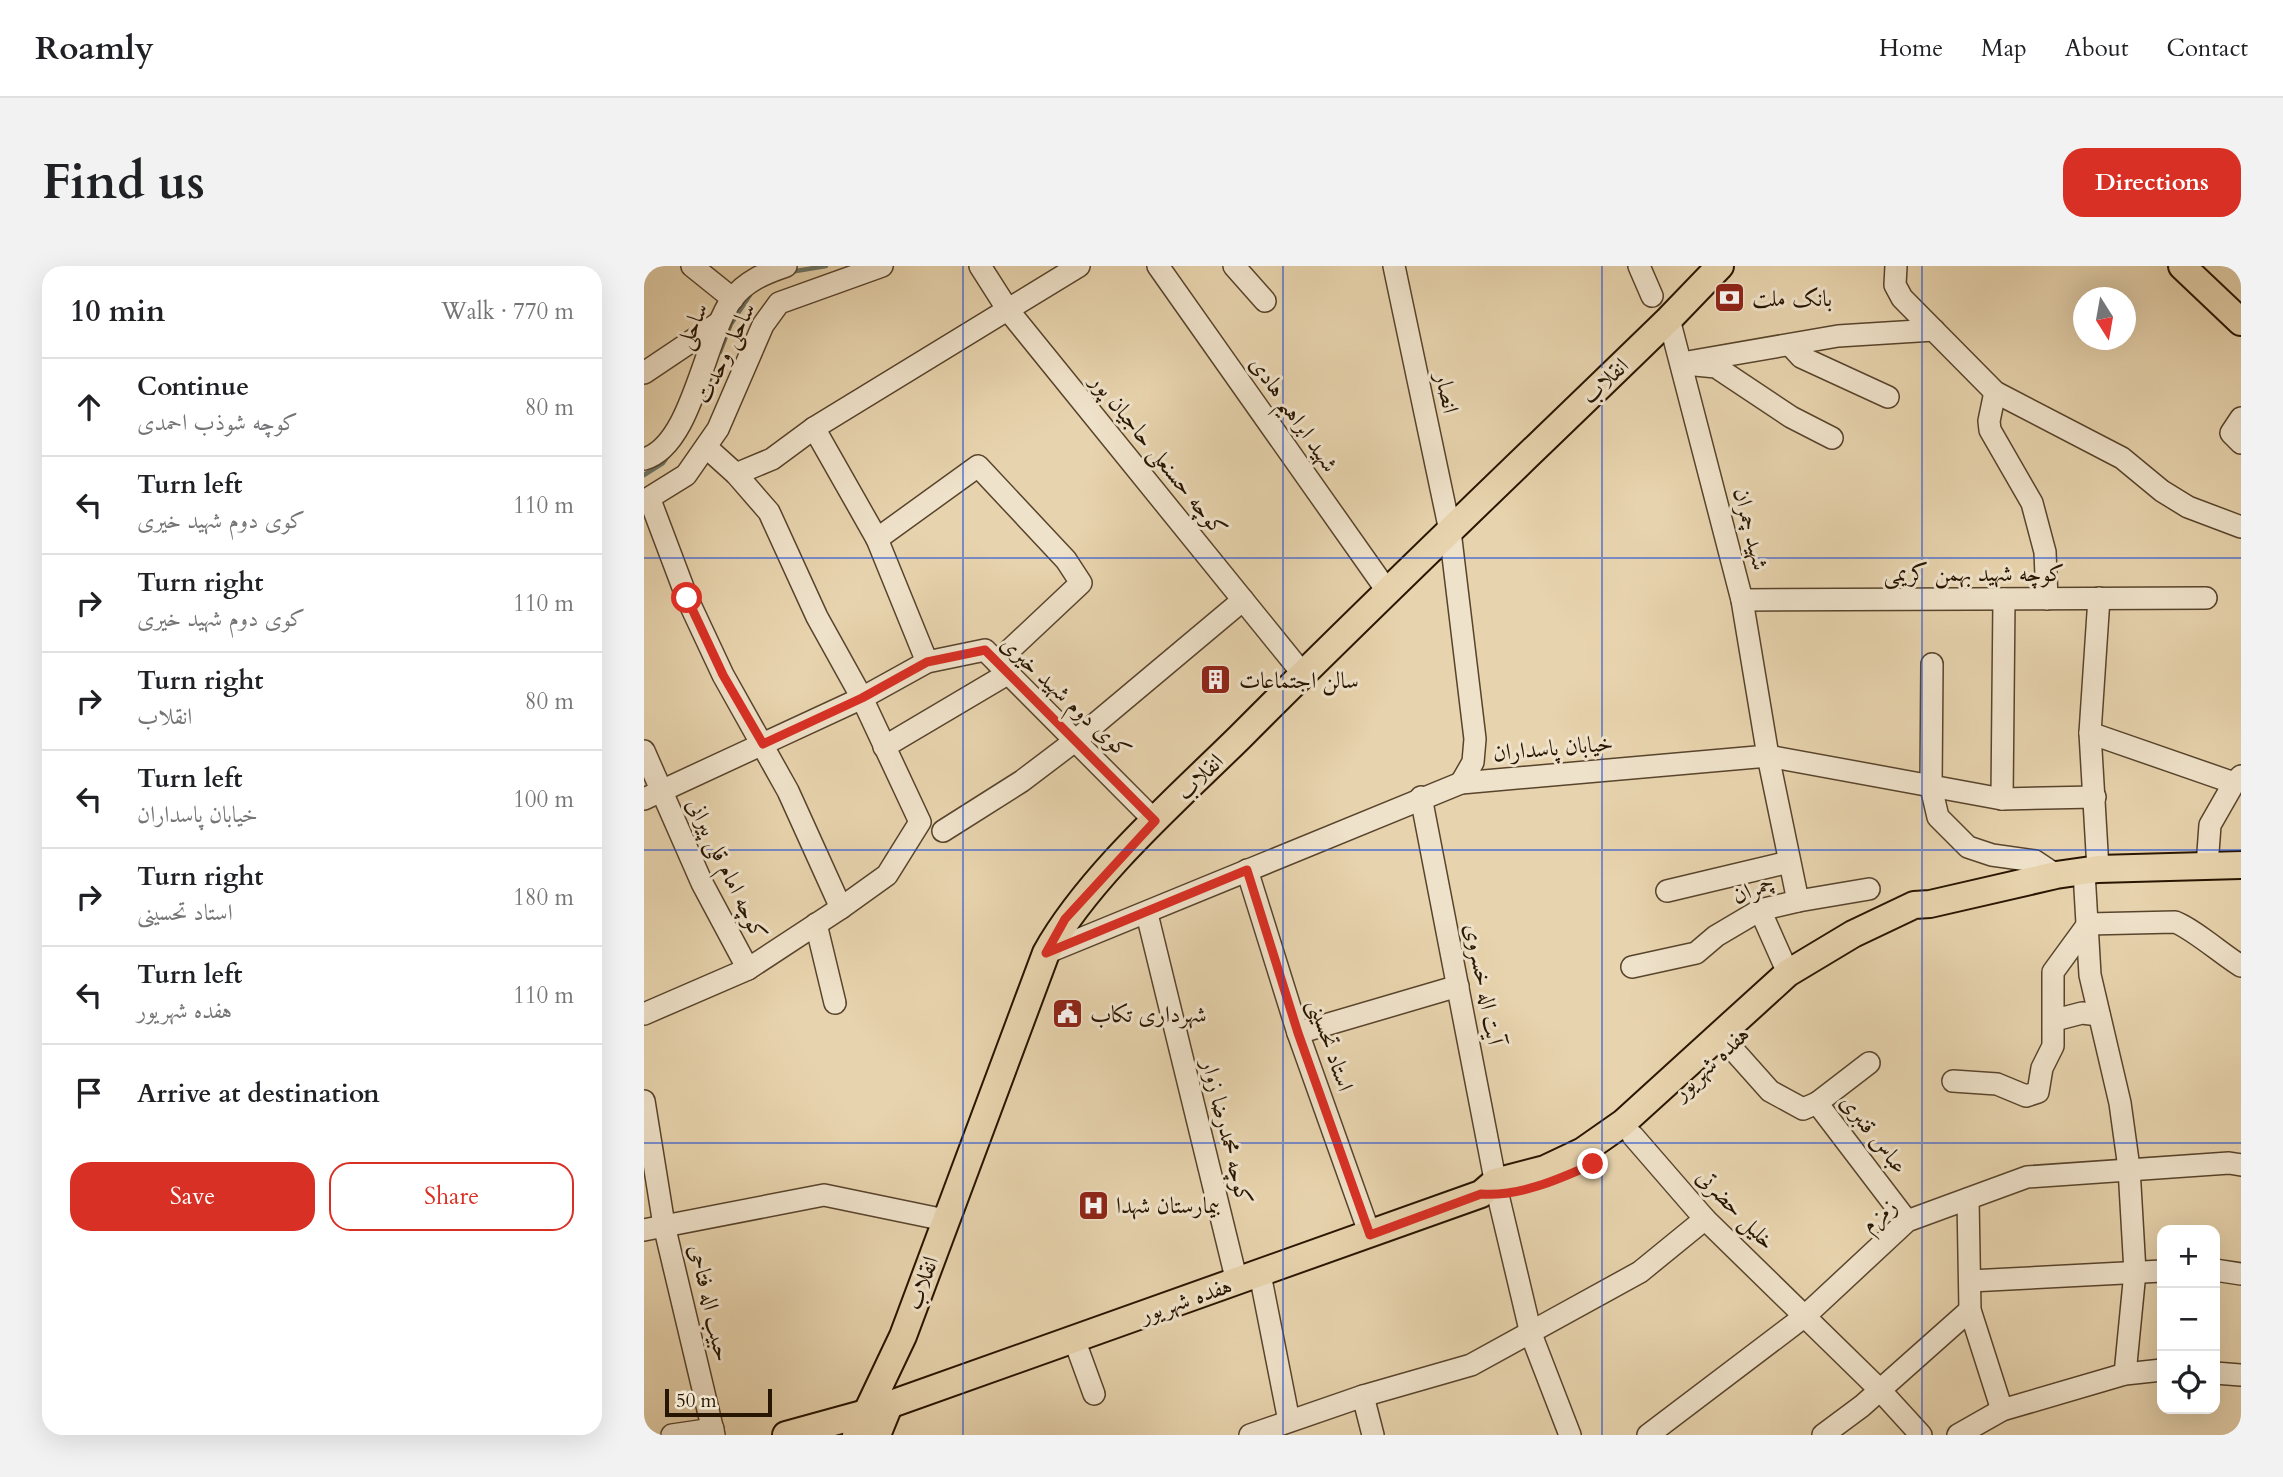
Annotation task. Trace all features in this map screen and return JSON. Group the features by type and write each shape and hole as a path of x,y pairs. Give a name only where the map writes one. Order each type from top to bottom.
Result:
{"main road":[{"name":"انقلاب","path":"873,1422 945,1220 1046,953 1065,919 1155,821 1720,266"},
{"path":"2182,266 2241,322"},
{"name":"هفده شهریور","path":"786,1435 873,1422 1074,1339 1370,1235 1545,1168 1606,1136 1788,973 1853,934 1914,905 1930,904 2056,875 2091,871 2241,865"},
{"name":"هفده شهریور","path":"1491,1190 1555,1181 1593,1164 1633,1136 1729,1045 1819,969 1859,945 1918,916 1930,904"}],"street":[{"path":"692,266 733,299"},
{"name":"ساحلی","path":"644,459 654,456 687,415 711,341 733,299 757,276 783,266"},
{"name":"ساحلی وحدت","path":"647,500 686,475 706,447 718,429 763,325 779,303 882,266"},
{"name":"کوچه حسنعلی حاجیان پور","path":"980,266 1008,310 1303,674"},
{"path":"736,474 772,459 814,428 1079,266"},
{"name":"شهید ابراهیم هادی","path":"1158,266 1388,592"},
{"path":"1234,266 1265,301"},
{"name":"انصار","path":"1394,266 1450,531"},
{"path":"1639,266 1652,296"},
{"path":"1895,266 1895,285 1902,298 1995,392 2122,458 2162,491 2188,507 2241,527"},
{"name":"شهید چمران","path":"1669,319 1742,600 1768,756"},
{"path":"644,373 722,320"},
{"path":"1682,363 1838,336 1934,330"},
{"path":"1790,345 1801,358 1888,397"},
{"path":"1682,363 1716,367 1791,417 1832,438"},
{"path":"1995,392 1989,421 1990,430 2032,503 2045,552 2047,599"},
{"path":"2241,418 2231,433 2241,443"},
{"path":"814,428 877,539 927,662"},
{"path":"644,1014 748,969 841,908 887,875 920,821 862,698 817,617 769,512 736,474 706,447"},
{"path":"877,539 978,466 1066,560 1081,583 1003,668 884,747"},
{"path":"647,500 687,598 723,675 789,791 841,908"},
{"path":"1450,531 1475,739 1474,762 1461,783"},
{"path":"2099,598 2090,733 2095,797 2088,923 2090,975 2120,1103 2129,1168 2136,1272 2125,1374"},
{"name":"کوچه شهید بهمن کریمی","path":"1742,600 2206,598"},
{"path":"2002,799 2004,599"},
{"path":"943,831 1021,781 1076,740 1242,600"},
{"name":"کوی دوم شهید خیری","path":"652,795 862,698 927,662 985,650 1155,821"},
{"path":"1932,664 1931,787 1938,817 1968,847 1992,855 2035,860 2056,875"},
{"path":"2090,733 2237,780 2210,825 2207,866"},
{"name":"کوچه امام قلی پیرانی","path":"644,751 652,795 748,969"},
{"name":"خیابان پاسداران","path":"1046,953 1147,914 1421,797 1461,783 1768,756 2002,799 2095,797"},
{"name":"چمران","path":"1632,967 1696,953 1716,936 1760,909 1798,901 1768,756"},
{"name":"آیت اله خسروی","path":"1421,797 1458,986 1491,1190 1531,1335 1570,1435"},
{"path":"1667,891 1789,862"},
{"name":"استاد تحسینی","path":"1247,870 1298,1033 1370,1235"},
{"path":"1798,901 1869,889"},
{"path":"1760,909 1788,973"},
{"name":"کوچه محمدرضا زوار","path":"1147,914 1249,1278 1299,1424"},
{"path":"2088,923 2175,922 2186,926 2207,944 2241,966"},
{"path":"1953,1082 1997,1084 2026,1096 2038,1092 2042,1068 2053,1046 2053,972 2088,923"},
{"path":"816,924 835,1003"},
{"path":"1298,1033 1458,986"},
{"path":"2055,1020 2082,1013 2099,1015"},
{"name":"عباس قنبری","path":"1729,1045 1770,1090 1803,1109 1817,1103 1908,1221"},
{"path":"1817,1103 1869,1063"},
{"name":"حبیب اله فتاحی","path":"644,1101 654,1227 713,1432"},
{"name":"خلیل حضرتی","path":"1633,1136 1705,1219 1879,1389 1921,1435"},
{"name":"زمزم","path":"1648,1435 1805,1316 1908,1221 2027,1177 2129,1168 2229,1163 2241,1165"},
{"path":"654,1227 824,1195 945,1220"},
{"path":"1968,1199 1970,1310 2002,1410"},
{"path":"1250,1435 1299,1424 1363,1396 1471,1365 1531,1335 1640,1272 1705,1219"},
{"path":"1970,1281 2157,1271"},
{"path":"2220,1271 2241,1274"},
{"path":"1823,1435 1970,1310"},
{"path":"1074,1339 1094,1394"},
{"path":"1958,1435 2002,1410 2125,1374 2157,1371"},
{"path":"2220,1373 2241,1375"},
{"path":"1363,1396 1373,1435"},
{"path":"672,1435 713,1432"}],"waterway":[{"path":"790,272 826,266"},
{"path":"720,352 731,324 750,295"},
{"path":"702,401 711,377"},
{"path":"644,475 663,463 668,456"}],"place":[{"name":"بانک ملت","path":"1729,298"},
{"name":"سالن اجتماعات","path":"1216,680"},
{"name":"شهرداری تکاب","path":"1067,1014"},
{"name":"بیمارستان شهدا","path":"1093,1205"}],"route":[{"path":"687,598 723,675 763,744 862,698 927,662 985,650 1155,821 1065,919 1046,953 1147,914 1247,870 1298,1033 1370,1235 1481,1194 1497,1195 1555,1181 1593,1164"}]}
